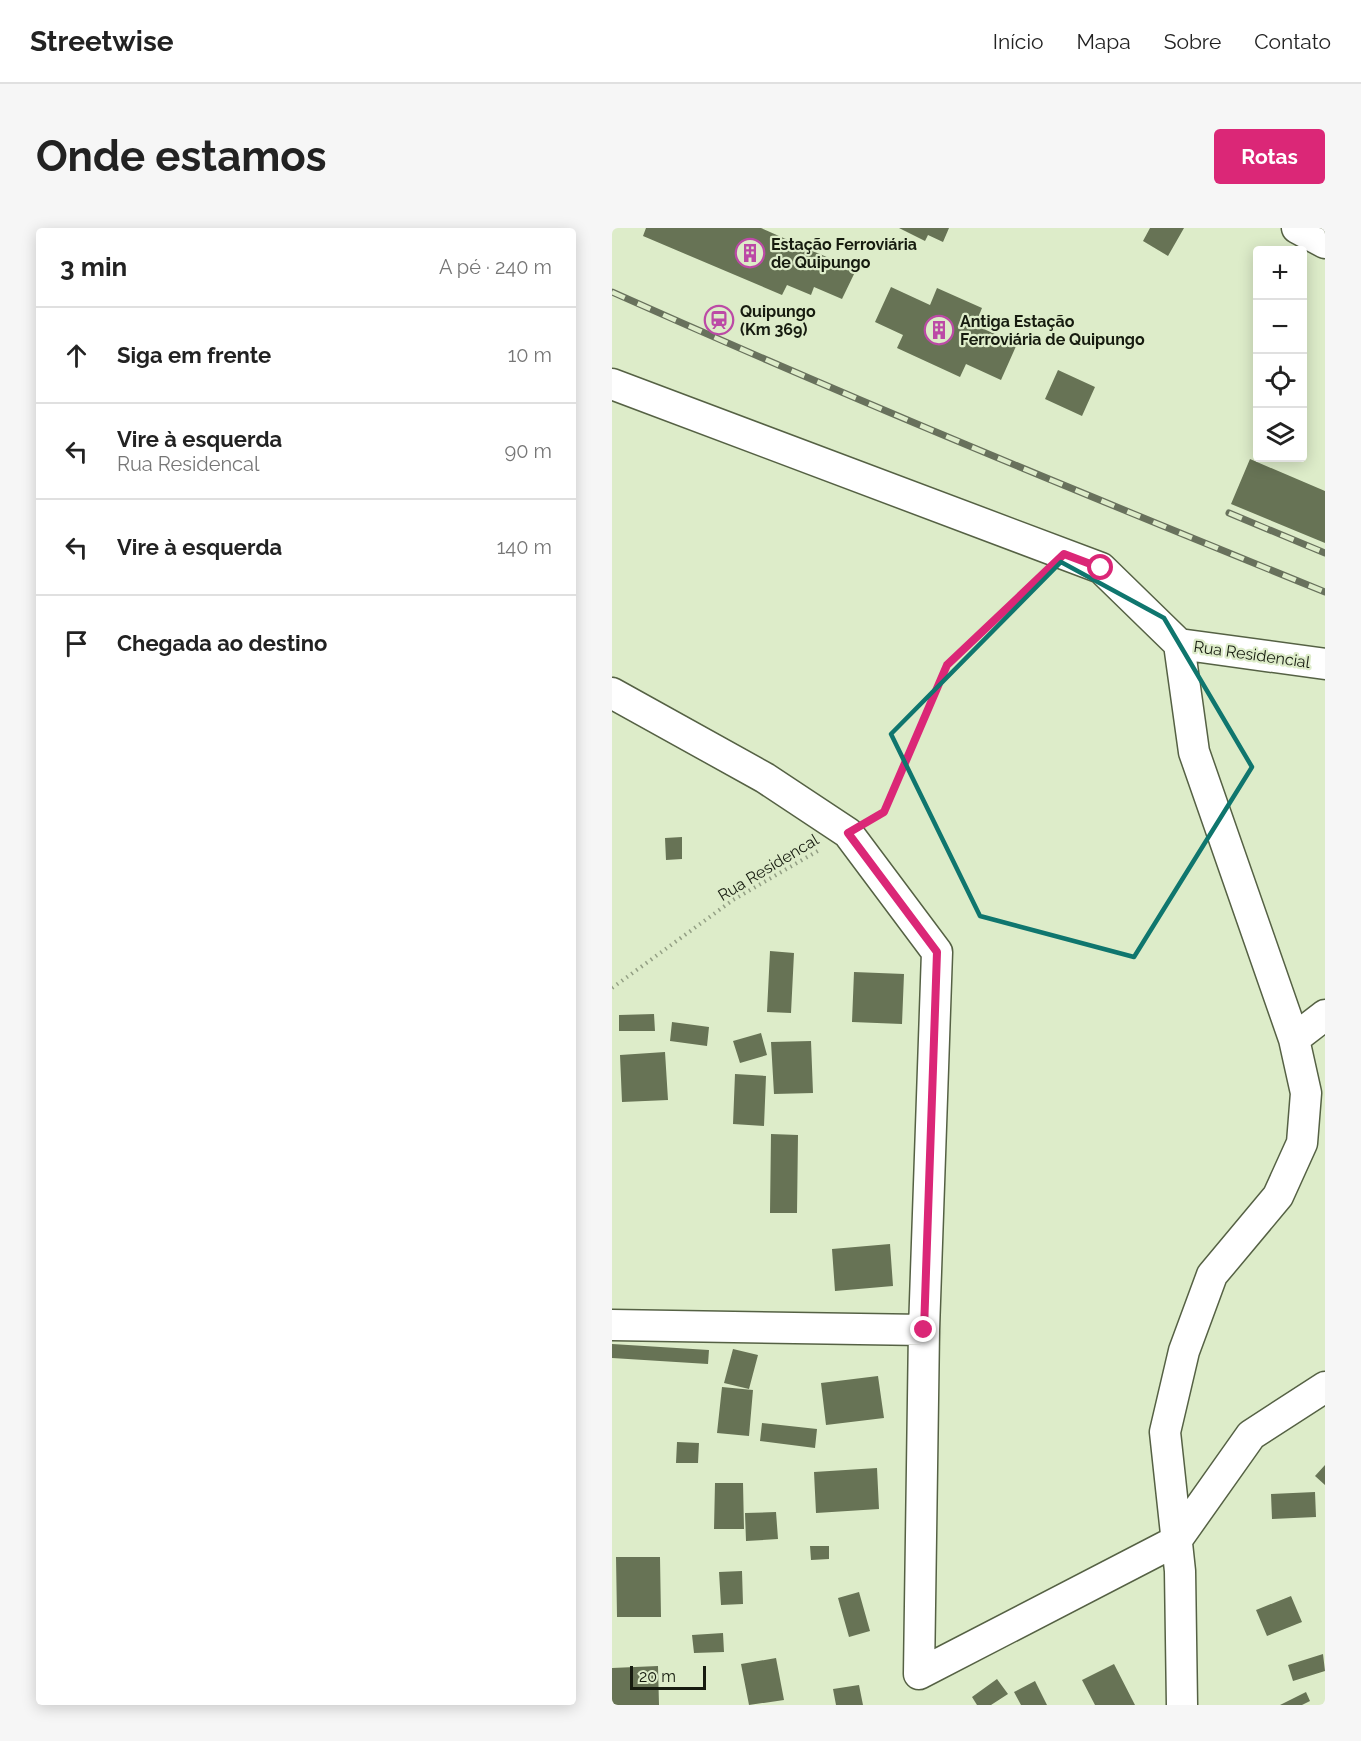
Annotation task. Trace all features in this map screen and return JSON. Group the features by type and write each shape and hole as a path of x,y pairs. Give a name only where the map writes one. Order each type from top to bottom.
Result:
{"street":[{"path":"1297,228 1325,243"},
{"path":"612,384 1101,568 1179,644 1194,752 1294,1039 1306,1093 1302,1143 1278,1196 1212,1275 1184,1351 1165,1432 1180,1571 1182,1705"},
{"name":"Rua Residencial","path":"1179,644 1325,664"},
{"path":"612,693 765,778 848,833 937,952 924,1330 919,1674 1176,1541 1251,1435 1325,1387"},
{"path":"1294,1039 1325,1015"},
{"path":"1306,1093 1325,1121"},
{"path":"612,1324 924,1330"}],"path":[{"name":"Rua Residencal","path":"612,988 733,900 884,812 947,665 1064,554"}],"highlighted area":[{"path":"1061,562 1164,618 1252,767 1134,957 980,916 891,734"}],"building":[{"name":"Estação Ferroviária de Quipungo","path":"646,228 761,228 856,270 842,299 814,287 811,295 787,285 782,295 643,236"},
{"path":"899,228 949,228 943,242 928,235 925,241"},
{"path":"1150,228 1184,228 1168,256 1143,241"},
{"name":"Antiga Estação Ferroviária de Quipungo","path":"891,287 930,305 937,288 982,308 975,325 1017,344 1001,380 966,364 960,377 897,348 903,335 875,322"},
{"path":"1058,370 1095,387 1082,416 1045,399"},
{"path":"1250,459 1325,491 1325,543 1231,504"},
{"path":"682,837 682,859 666,860 665,838"},
{"path":"770,951 794,953 791,1013 767,1012"},
{"path":"854,972 904,974 902,1024 852,1022"},
{"path":"654,1014 655,1031 619,1031 619,1015"},
{"path":"672,1022 709,1027 707,1046 670,1041"},
{"path":"761,1033 767,1055 740,1063 733,1041"},
{"path":"811,1041 813,1093 774,1094 771,1042"},
{"path":"665,1052 668,1100 622,1102 620,1055"},
{"path":"735,1074 766,1076 764,1126 733,1124"},
{"path":"771,1134 798,1135 797,1213 770,1213"},
{"path":"890,1244 893,1286 835,1291 832,1249"},
{"path":"612,1344 709,1350 708,1364 612,1358"},
{"path":"733,1349 758,1355 749,1389 724,1383"},
{"path":"878,1376 884,1418 826,1425 821,1383"},
{"path":"722,1387 753,1390 749,1436 717,1433"},
{"path":"762,1423 817,1429 815,1448 760,1441"},
{"path":"677,1442 699,1443 698,1463 676,1463"},
{"path":"1325,1465 1325,1485 1315,1476"},
{"path":"877,1468 879,1509 816,1513 814,1472"},
{"path":"715,1483 743,1483 744,1529 714,1529"},
{"path":"1315,1492 1316,1517 1272,1519 1271,1494"},
{"path":"776,1512 778,1539 746,1541 745,1513"},
{"path":"810,1546 829,1546 829,1559 811,1560"},
{"path":"616,1557 660,1557 661,1617 617,1617"},
{"path":"742,1571 743,1604 721,1605 719,1572"},
{"path":"859,1592 870,1631 849,1637 838,1598"},
{"path":"1291,1596 1302,1622 1267,1636 1256,1610"},
{"path":"723,1633 724,1652 694,1653 692,1635"},
{"path":"1323,1654 1325,1671 1293,1681 1288,1665"},
{"path":"776,1658 784,1700 749,1705 741,1664"},
{"path":"1114,1664 1135,1705 1095,1705 1082,1680"},
{"path":"658,1666 659,1705 612,1705 612,1668"},
{"path":"997,1679 1008,1694 991,1705 977,1705 972,1697"},
{"path":"1035,1681 1047,1705 1021,1705 1014,1692"},
{"path":"859,1685 863,1705 836,1705 833,1689"},
{"path":"1306,1692 1310,1701 1302,1705 1280,1705"}],"railway":[{"path":"612,292 967,445 1325,592"},
{"path":"1229,513 1325,553"}],"place":[{"name":"Estação Ferroviária de Quipungo","path":"750,253"},
{"name":"Quipungo (Km 369)","path":"719,320"},
{"name":"Antiga Estação Ferroviária de Quipungo","path":"939,330"}],"route":[{"path":"924,1330 937,952 848,833 884,812 947,665 1064,554 1101,568"}]}
